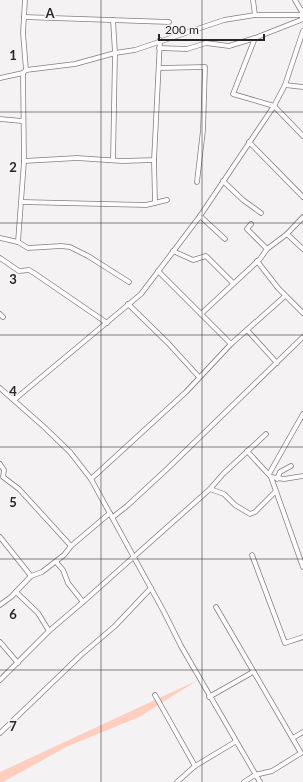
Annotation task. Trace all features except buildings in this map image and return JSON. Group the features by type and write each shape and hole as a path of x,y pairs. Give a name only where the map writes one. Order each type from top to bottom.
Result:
{"street":[{"path":"18,242 24,161 22,121 25,0"},
{"path":"254,0 255,15"},
{"path":"159,48 187,49 206,42 229,46 255,38 303,19 302,12 295,0"},
{"path":"0,78 24,71 76,64 115,53 135,50 160,40 224,20 255,15 302,12"},
{"path":"24,17 169,22"},
{"path":"113,20 115,53 113,160"},
{"path":"14,400 74,348 107,323 141,294 200,216 274,106 285,85 303,31"},
{"path":"255,38 233,94 274,106 303,136"},
{"path":"156,203 154,160 160,40"},
{"path":"159,68 205,67 203,130 197,182"},
{"path":"285,85 303,87"},
{"path":"0,119 22,121"},
{"path":"249,142 303,197"},
{"path":"24,161 77,158 145,161 154,160"},
{"path":"223,181 243,200 261,213"},
{"path":"22,202 146,205 167,200"},
{"path":"200,216 225,239"},
{"path":"201,314 257,262 267,249 287,234 303,217"},
{"path":"251,224 247,229 267,249"},
{"path":"287,234 303,249"},
{"path":"0,238 18,242 28,248 61,246 70,247 88,256 130,282"},
{"path":"173,251 193,260 206,256 233,283"},
{"path":"0,258 19,271 29,270 40,276 107,323"},
{"path":"257,262 285,296 303,313"},
{"path":"158,270 232,344"},
{"path":"91,479 186,392 232,344 285,296"},
{"path":"128,304 168,343 199,377"},
{"path":"247,330 276,363"},
{"path":"0,605 16,592 31,576 42,572 56,562 71,546 112,515 127,506 303,337"},
{"path":"0,388 70,452 91,479 135,557 180,646 235,742 260,782"},
{"path":"303,414 270,476 303,567"},
{"path":"0,680 49,631 113,574 135,557 210,489 266,434"},
{"path":"247,451 270,476 277,479 303,476"},
{"path":"0,464 4,470 3,477 19,489 71,546"},
{"path":"277,479 280,472 291,466"},
{"path":"210,489 224,494 235,505 250,514 255,512 275,492"},
{"path":"0,537 31,576"},
{"path":"252,555 285,643 303,637"},
{"path":"56,562 63,570 68,583 83,602"},
{"path":"0,733 82,654 115,626 151,588"},
{"path":"16,592 38,613 49,631"},
{"path":"216,607 302,754 272,771 255,775 244,782"},
{"path":"0,642 18,663"},
{"path":"209,697 253,672"},
{"path":"155,695 195,766"},
{"path":"292,738 303,732"},
{"path":"177,782 195,766 235,742"}],"shaded area":[{"path":"198,680 139,717 66,747 3,782 0,782 0,772"}]}
